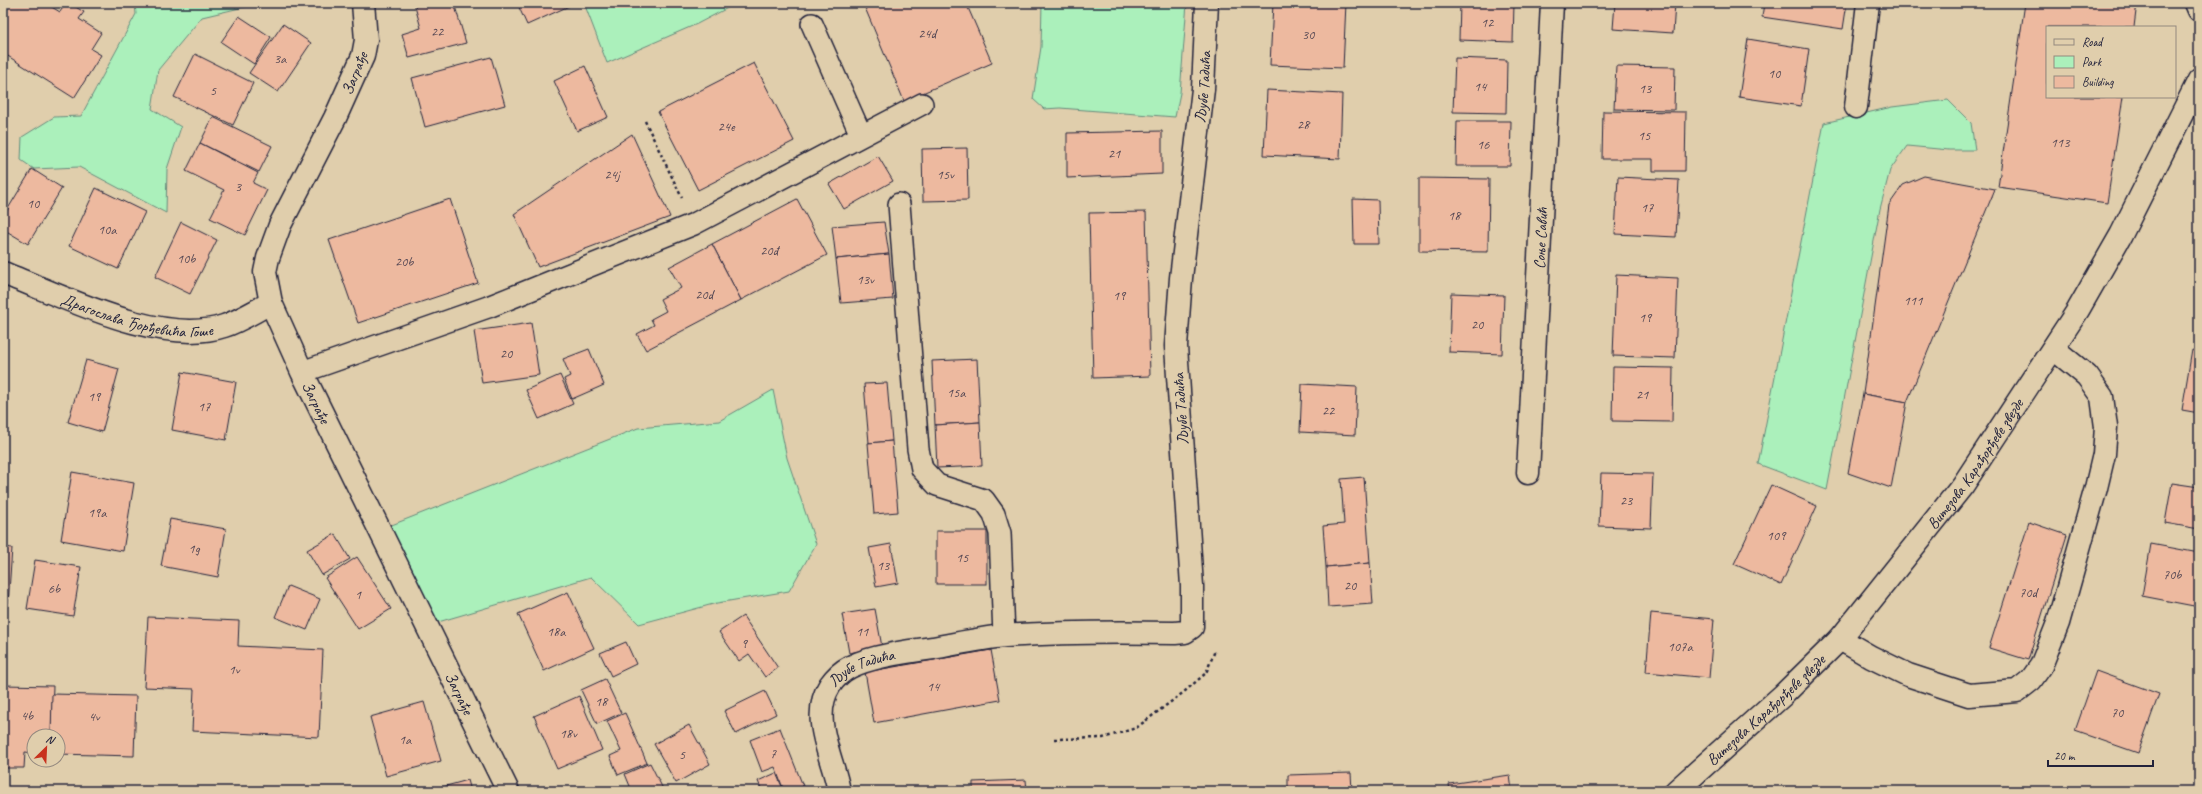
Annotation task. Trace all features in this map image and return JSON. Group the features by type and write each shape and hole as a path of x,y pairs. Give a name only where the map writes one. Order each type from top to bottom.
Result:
{"street":[{"name":"Заграђе","path":"363,3 366,40 364,56 335,118 280,225 268,258 265,272 271,303 302,372 508,791"},
{"name":"Љубе Тадића","path":"839,791 823,736 822,724 825,698 829,686 836,677 850,667 895,653 1004,636 1109,632 1175,633 1185,632 1192,627 1192,586 1176,346 1181,278 1203,89 1207,3"},
{"name":"Соње Савић","path":"1528,473 1552,3"},
{"path":"1856,107 1868,3"},
{"path":"2196,3 2199,10"},
{"name":"Витезова Карађорђеве звезде","path":"1676,791 1783,695 1840,639 1963,485 2054,349 2121,235 2199,80"},
{"name":"Драгослава Ђорђевића Гоше","path":"3,273 112,315 163,329 197,330 224,326 271,303"},
{"path":"1840,639 1871,657 1908,675 1969,695 2017,691 2031,680 2038,671 2058,623 2065,600 2104,454 2106,427 2102,397 2087,376 2054,349"}],"lane":[{"path":"812,24 861,135"},
{"path":"302,372 488,307 694,224 922,104"},
{"path":"899,204 918,449 922,469 937,485 984,500 994,514 1000,533 1004,636"}],"path":[{"path":"645,121 694,224"},
{"path":"1054,739 1103,738 1136,728 1184,692 1206,673 1214,653 1192,627"}],"green space":[{"path":"135,3 261,3 202,17 158,70 152,109 181,127 167,169 166,213 79,167 34,169 21,160 22,137 54,117 81,116 136,14"},
{"path":"584,3 737,3 697,24 607,63"},
{"path":"1042,3 1187,3 1180,93 1175,117 1060,108 1044,109 1033,99 1041,47"},
{"path":"1948,100 1971,123 1975,150 1949,150 1907,146 1890,170 1880,209 1827,490 1758,464 1824,123 1892,107"},
{"path":"773,390 787,458 816,544 789,591 717,603 639,624 591,577 428,625 379,530 638,428 719,421"}],"building":[{"path":"3,3 51,3 50,6 60,12 66,3 69,3 84,12 79,19 101,33 91,49 101,55 74,98 3,53"},
{"path":"414,3 454,3 466,43 409,58 402,34 421,28"},
{"path":"517,3 568,3 569,6 527,25"},
{"path":"863,3 966,3 992,63 904,101"},
{"path":"1273,3 1346,3 1343,68 1270,65"},
{"path":"1460,3 1514,3 1513,42 1459,40"},
{"path":"1615,3 1675,3 1673,33 1613,29"},
{"path":"1764,3 1847,3 1843,29 1762,17"},
{"path":"2025,3 2137,3 2134,26 2046,26 2046,98 2123,98 2107,203 1998,187"},
{"path":"239,16 271,37 254,64 221,42"},
{"path":"283,24 311,43 278,92 249,73"},
{"path":"1748,39 1809,49 1801,106 1739,97"},
{"path":"195,54 253,83 233,125 174,97"},
{"path":"491,57 505,105 425,127 412,78"},
{"path":"1455,58 1507,60 1506,113 1453,112"},
{"path":"754,63 794,141 698,190 658,112"},
{"path":"585,66 608,117 577,131 554,81"},
{"path":"1616,66 1675,67 1674,110 1614,109"},
{"path":"1267,90 1342,94 1340,159 1264,155"},
{"path":"1603,111 1686,112 1685,171 1653,171 1653,159 1602,159"},
{"path":"213,117 272,146 259,172 200,143"},
{"path":"1457,121 1511,121 1510,166 1456,166"},
{"path":"1162,131 1162,174 1067,178 1067,133"},
{"path":"632,134 670,217 538,267 514,214"},
{"path":"200,143 258,173 253,183 267,190 245,235 210,218 224,190 186,171"},
{"path":"967,148 968,200 923,201 922,149"},
{"path":"878,156 893,181 844,209 829,184"},
{"path":"32,169 62,188 28,244 3,229 3,217"},
{"path":"1924,176 1995,189 1907,402 1863,394 1889,205 1903,185"},
{"path":"1618,177 1679,180 1676,237 1615,234"},
{"path":"1419,178 1489,179 1488,252 1419,251"},
{"path":"96,188 145,212 118,269 69,246"},
{"path":"450,199 478,283 358,323 329,240"},
{"path":"797,199 827,255 741,300 712,244"},
{"path":"1353,199 1378,200 1379,244 1354,244"},
{"path":"1146,212 1150,376 1093,378 1089,213"},
{"path":"181,222 217,240 190,294 155,277"},
{"path":"884,222 889,254 836,259 832,226"},
{"path":"2199,231 2199,259 2196,259"},
{"path":"712,244 741,300 646,350 637,334 654,325 651,319 666,311 660,299 681,288 669,267"},
{"path":"889,254 893,299 841,303 836,259"},
{"path":"1616,275 1678,278 1675,358 1613,356"},
{"path":"1451,293 1504,295 1502,354 1449,352"},
{"path":"531,323 539,375 482,383 474,331"},
{"path":"589,349 604,385 572,399 564,379 570,376 563,359"},
{"path":"2192,350 2199,352 2199,413 2182,410"},
{"path":"977,359 980,422 935,425 932,361"},
{"path":"86,360 119,369 102,432 68,422"},
{"path":"1613,367 1673,368 1672,422 1612,421"},
{"path":"182,372 236,382 226,440 172,430"},
{"path":"560,375 573,404 539,419 526,390"},
{"path":"887,383 892,441 869,443 864,384"},
{"path":"1302,384 1357,387 1355,435 1300,432"},
{"path":"1863,394 1907,402 1891,488 1848,473"},
{"path":"980,422 982,466 937,468 935,425"},
{"path":"892,441 898,512 874,514 868,443"},
{"path":"72,472 134,483 123,551 61,540"},
{"path":"1601,473 1653,474 1651,528 1599,526"},
{"path":"1364,477 1370,563 1326,567 1323,526 1344,524 1341,479"},
{"path":"2172,483 2199,487 2199,529 2165,523"},
{"path":"1771,485 1817,506 1781,585 1734,564"},
{"path":"170,519 226,529 218,577 161,566"},
{"path":"2029,522 2067,535 2028,660 1989,648"},
{"path":"936,531 987,531 987,584 936,584"},
{"path":"335,534 350,559 322,575 307,550"},
{"path":"891,544 898,583 876,587 869,548"},
{"path":"2151,544 2199,553 2199,607 2142,596"},
{"path":"3,547 12,548 8,606 3,606"},
{"path":"357,557 391,609 358,629 325,578"},
{"path":"35,560 81,567 73,616 27,609"},
{"path":"1370,563 1373,604 1328,607 1326,567"},
{"path":"288,586 320,599 307,630 275,617"},
{"path":"568,592 594,648 544,671 518,614"},
{"path":"875,609 882,647 849,653 842,614"},
{"path":"1651,613 1714,619 1709,678 1646,672"},
{"path":"743,616 778,668 765,677 749,654 739,661 719,632"},
{"path":"148,617 239,621 238,646 323,650 319,737 192,731 194,689 144,687"},
{"path":"626,642 636,664 611,676 600,653"},
{"path":"991,650 1000,700 874,723 865,672"},
{"path":"2096,671 2159,694 2138,753 2075,731"},
{"path":"605,679 621,713 597,724 581,690"},
{"path":"3,685 53,686 51,728 26,728 26,752 24,768 3,768"},
{"path":"765,691 776,714 736,734 724,711"},
{"path":"52,694 136,696 134,756 66,754 66,728 51,728"},
{"path":"579,696 602,750 557,769 534,716"},
{"path":"424,702 441,761 386,776 370,717"},
{"path":"625,713 647,763 618,775 610,756 621,751 607,721"},
{"path":"689,725 710,764 676,783 654,744"},
{"path":"780,728 805,791 784,791 775,767 762,772 750,740"},
{"path":"650,763 664,791 632,791 625,774"},
{"path":"776,773 784,791 762,791 758,781"},
{"path":"1351,773 1352,791 1288,791 1288,775"},
{"path":"1510,775 1512,791 1450,791 1449,784"},
{"path":"468,780 471,791 428,791"},
{"path":"1026,780 1027,791 973,791 973,782"}]}
